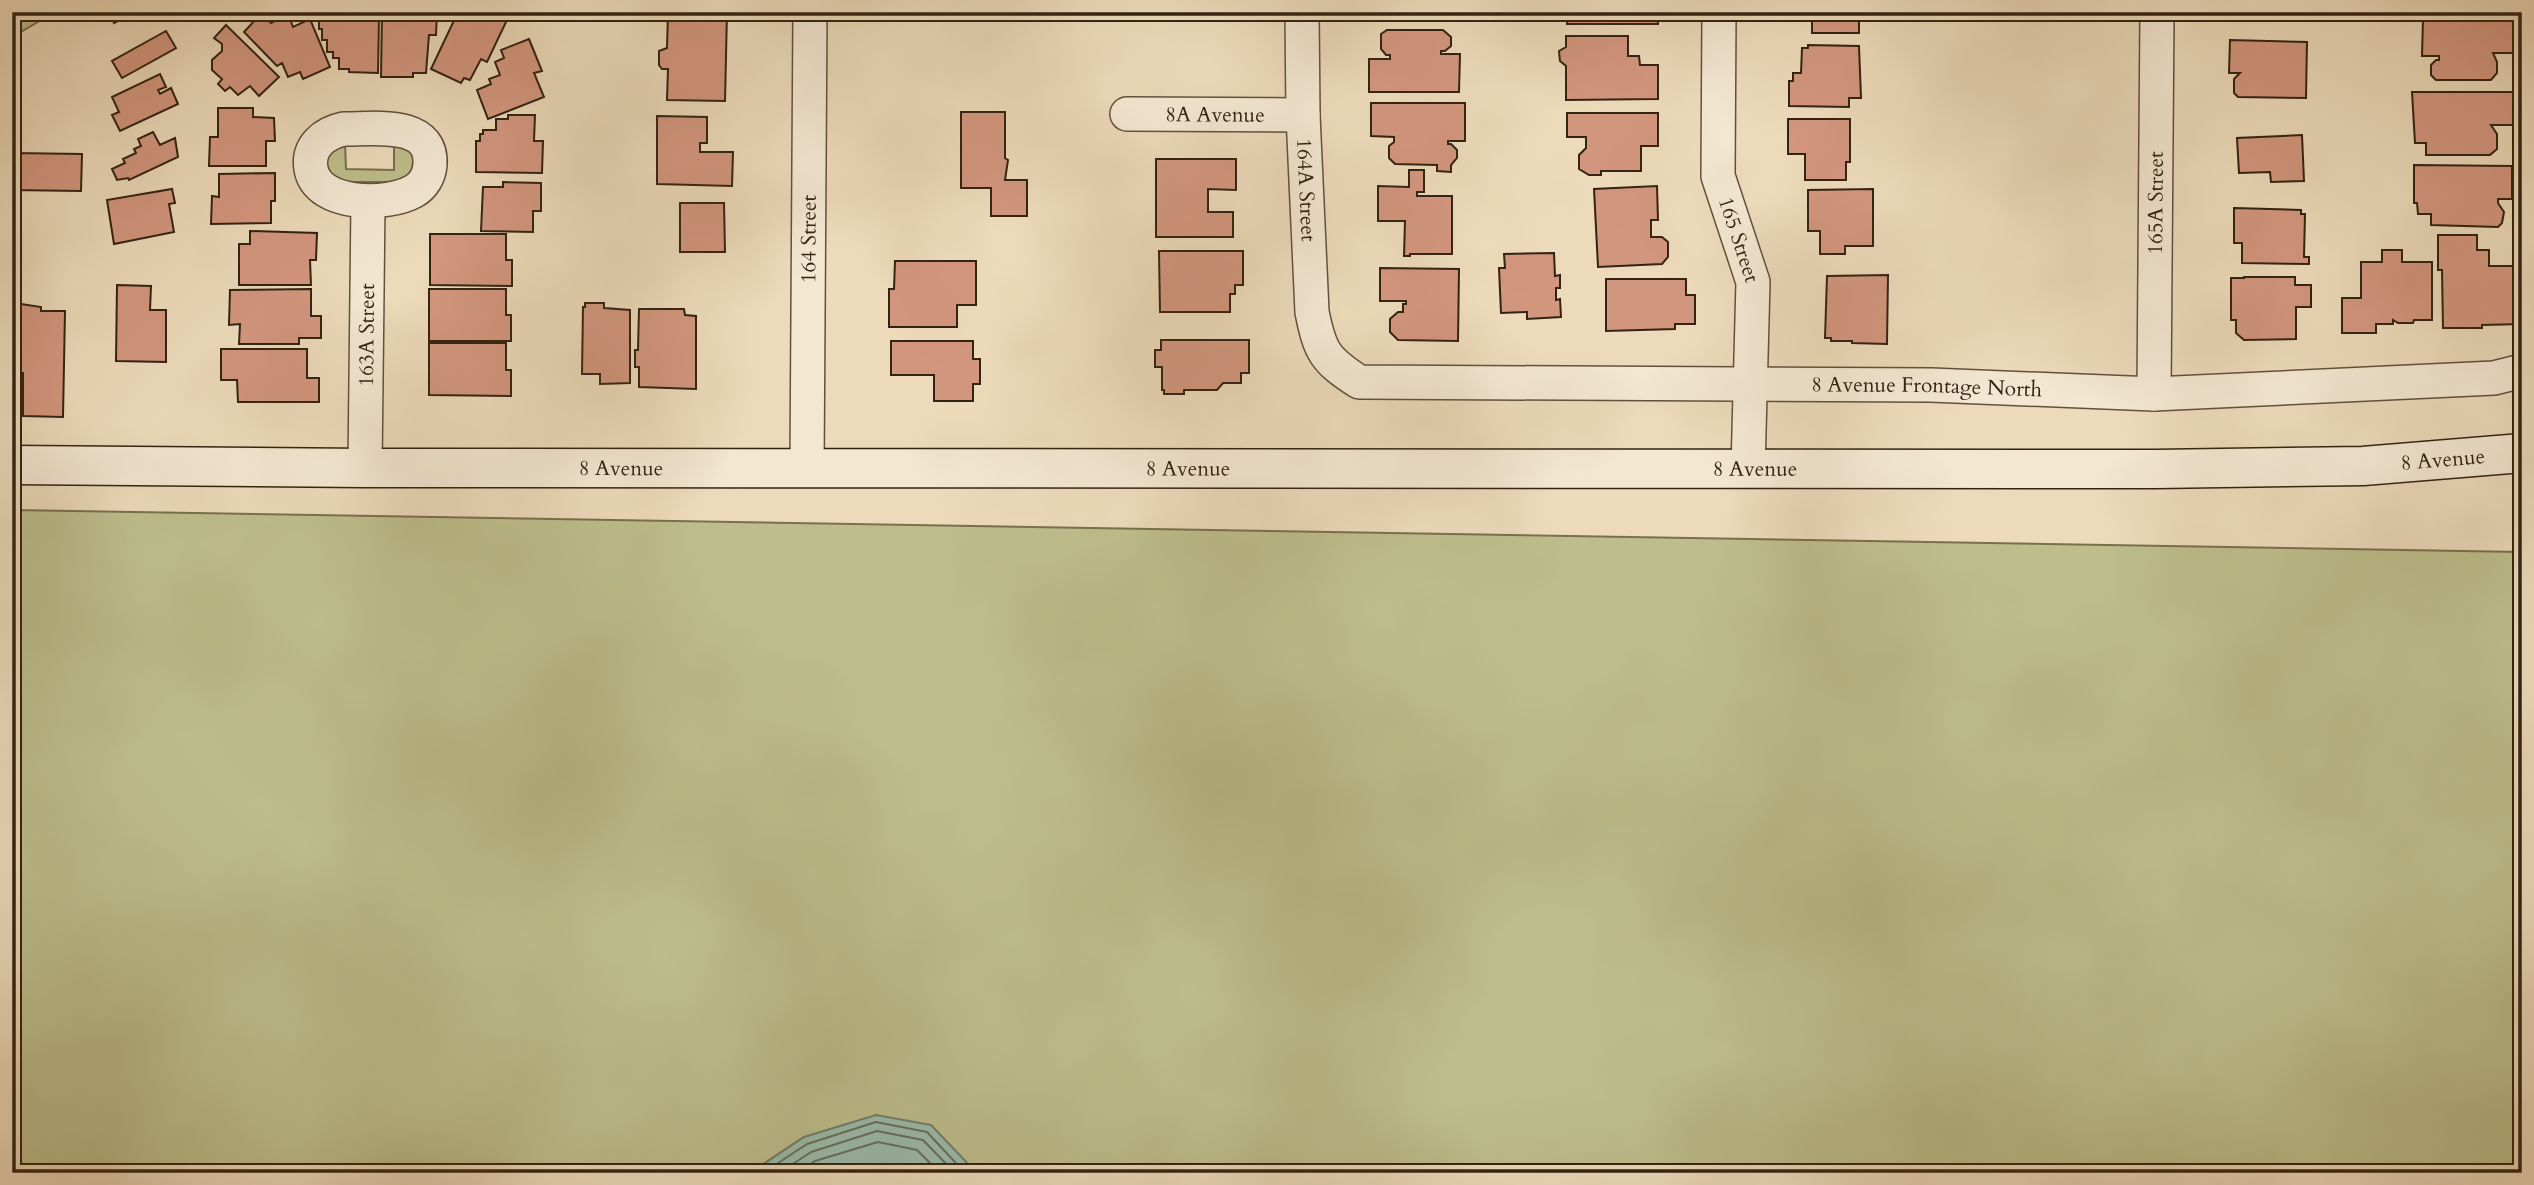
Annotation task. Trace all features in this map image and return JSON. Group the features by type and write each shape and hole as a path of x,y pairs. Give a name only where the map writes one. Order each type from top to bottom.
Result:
{"main road":[{"name":"8 Avenue","path":"12,465 365,468 2156,469 2363,466 2522,453"},
{"name":"8 Avenue","path":"2363,466 2522,479"}],"street":[{"name":"164 Street","path":"807,467 810,12"},
{"name":"164A Street","path":"1302,12 1303,115 1312,312 1319,342 1332,365"},
{"name":"165 Street","path":"1719,12 1718,176 1753,282 1748,469"},
{"name":"165A Street","path":"2154,394 2157,12"},
{"name":"8A Avenue","path":"1127,114 1303,115"},
{"name":"163A Street","path":"365,468 368,203"},
{"name":"8 Avenue Frontage North","path":"1332,365 1359,382 1931,385 2154,394 2494,378 2522,371"}],"green space":[{"path":"12,12 55,12 12,37"},
{"path":"345,143 346,169 394,170 394,143 412,154 411,174 394,182 345,182 333,177 326,166 328,153"},
{"path":"12,510 2522,552 2522,1173 972,1173 971,1167 804,1137 750,1173 12,1173"}],"water":[{"path":"876,1115 931,1125 971,1167 972,1173 750,1173 804,1137"}],"building":[{"path":"109,12 134,12 114,23"},
{"path":"319,12 328,12 328,18 346,18 346,13 371,13 371,18 379,18 378,73 339,69 339,58 333,58 333,52 327,52 327,40 322,40"},
{"path":"437,12 436,35 429,35 426,73 413,73 413,77 381,77 382,14"},
{"path":"458,12 490,12 507,20 487,62 481,59 470,80 464,78 461,83 431,69"},
{"path":"668,12 727,12 725,101 667,100 668,69 662,69 659,65 659,51 667,48"},
{"path":"1388,12 1457,12 1457,18 1388,18"},
{"path":"1567,12 1658,12 1658,24 1567,24"},
{"path":"1788,12 1859,12 1859,33 1812,33 1812,17 1788,17"},
{"path":"2232,12 2293,12 2293,19 2232,20"},
{"path":"281,18 290,19 293,27 310,19 330,67 303,79 300,72 288,77 282,63 277,66 244,32 256,19 268,20 271,23"},
{"path":"2423,19 2517,19 2517,53 2493,53 2497,62 2497,73 2491,80 2436,80 2431,75 2431,65 2439,60 2439,56 2422,56"},
{"path":"226,25 279,77 259,96 250,86 238,95 230,87 225,91 218,84 222,79 212,70 212,60 222,51 222,44 214,38"},
{"path":"1387,30 1443,30 1451,37 1451,46 1441,51 1441,54 1460,54 1459,92 1369,92 1369,59 1390,59 1390,55 1386,55 1381,49 1381,34"},
{"path":"166,31 176,48 122,78 112,61"},
{"path":"1566,36 1628,36 1628,56 1639,56 1640,65 1658,65 1658,99 1566,100 1566,66 1560,61 1559,51 1566,47"},
{"path":"529,39 542,71 534,73 544,97 488,119 477,90 491,84 489,79 500,75 495,62 504,58 501,50"},
{"path":"2230,40 2307,42 2306,98 2238,97 2234,93 2234,79 2240,73 2229,73"},
{"path":"1808,45 1859,46 1861,98 1849,98 1849,107 1789,106 1789,81 1793,81 1793,73 1801,73 1802,48 1808,48"},
{"path":"160,74 166,87 158,90 160,94 171,88 178,104 120,131 112,115 119,112 112,97"},
{"path":"2412,92 2516,92 2516,125 2491,125 2497,134 2497,149 2490,155 2426,155 2426,143 2415,143"},
{"path":"1371,103 1465,103 1465,141 1448,141 1448,144 1457,150 1457,158 1451,165 1451,172 1437,171 1437,165 1395,164 1389,158 1389,146 1394,142 1394,137 1371,136"},
{"path":"218,108 253,108 253,117 274,118 275,141 266,141 266,166 209,166 210,137 218,137"},
{"path":"961,112 1005,112 1005,158 1008,160 1005,180 1027,180 1027,216 991,216 991,188 961,188"},
{"path":"1567,113 1658,113 1658,146 1641,146 1641,171 1601,171 1601,175 1589,175 1579,169 1579,155 1586,148 1586,137 1567,137"},
{"path":"508,115 535,115 534,141 543,141 542,173 476,172 476,141 480,141 483,130 496,130 496,119 508,119"},
{"path":"657,116 707,117 707,143 700,143 700,152 733,152 732,186 657,184"},
{"path":"1788,119 1850,119 1850,162 1846,162 1846,180 1805,180 1805,154 1788,154"},
{"path":"153,132 160,145 175,138 178,157 129,180 117,180 112,169 125,163 123,159 136,153 134,149 141,146 138,139"},
{"path":"2302,135 2304,181 2271,182 2270,172 2239,173 2237,138"},
{"path":"12,153 82,154 81,191 12,190"},
{"path":"1156,159 1236,159 1236,190 1208,189 1208,212 1233,212 1233,237 1156,237"},
{"path":"2414,165 2512,166 2512,199 2498,199 2504,212 2502,223 2498,227 2431,225 2431,214 2418,214 2417,203 2414,203"},
{"path":"1409,170 1424,170 1424,192 1417,192 1417,196 1452,196 1452,254 1404,256 1405,221 1378,221 1378,186 1409,187"},
{"path":"275,173 275,201 271,201 271,223 211,224 212,196 219,197 219,174"},
{"path":"503,182 541,183 541,211 533,211 533,232 481,231 483,187 503,187"},
{"path":"1657,186 1658,220 1651,220 1651,237 1662,237 1668,242 1668,257 1662,264 1598,267 1594,189"},
{"path":"172,189 175,203 169,204 174,232 114,244 107,200"},
{"path":"1873,189 1873,246 1845,246 1845,254 1820,254 1820,231 1808,231 1808,190"},
{"path":"680,203 724,203 725,252 680,252"},
{"path":"2234,208 2301,210 2301,214 2305,214 2304,257 2309,257 2309,264 2242,263 2242,243 2234,243"},
{"path":"250,231 317,233 316,260 310,260 311,285 239,285 239,244 250,244"},
{"path":"430,234 506,234 506,260 512,260 512,286 430,285"},
{"path":"2438,235 2477,235 2477,250 2489,250 2489,266 2522,266 2522,324 2443,328 2442,270 2438,270"},
{"path":"2382,250 2402,250 2402,262 2432,262 2432,320 2398,323 2393,320 2393,324 2376,324 2376,333 2342,333 2342,298 2361,298 2361,262 2382,262"},
{"path":"1159,251 1243,251 1243,285 1235,285 1235,294 1230,294 1230,312 1160,312"},
{"path":"1554,253 1555,276 1560,275 1556,300 1560,299 1561,317 1527,319 1527,312 1501,313 1499,268 1505,268 1504,254"},
{"path":"895,261 976,261 976,305 957,305 957,327 889,327 889,289 894,289"},
{"path":"1380,268 1459,269 1458,341 1398,340 1390,332 1390,319 1398,312 1403,312 1403,304 1406,304 1406,301 1380,301"},
{"path":"1888,275 1887,344 1831,341 1831,338 1825,338 1827,276"},
{"path":"2295,277 2295,285 2311,285 2311,307 2296,307 2296,339 2244,340 2236,333 2236,320 2231,320 2231,278"},
{"path":"1606,279 1686,279 1686,295 1695,295 1695,324 1675,324 1675,329 1606,331"},
{"path":"117,285 151,286 150,310 166,310 166,362 116,361"},
{"path":"311,289 311,316 321,316 321,338 299,338 299,344 239,344 240,324 229,325 230,290"},
{"path":"429,289 506,289 506,315 511,315 511,341 429,341"},
{"path":"585,303 604,303 604,308 630,310 630,383 600,384 600,374 582,374"},
{"path":"21,304 41,307 41,311 65,311 63,417 23,416 23,373 20,373"},
{"path":"639,309 684,309 685,315 696,316 696,389 639,387 639,367 635,367 635,350 638,350"},
{"path":"1161,340 1249,340 1249,373 1241,373 1241,383 1223,383 1217,390 1184,390 1184,394 1164,394 1162,367 1155,367 1155,350 1161,350"},
{"path":"891,341 973,341 973,359 980,359 980,384 973,384 973,401 934,401 934,375 891,375"},
{"path":"429,343 506,343 506,370 511,370 511,396 429,395"},
{"path":"221,349 307,349 307,378 319,378 319,402 238,402 237,380 221,380"}]}
